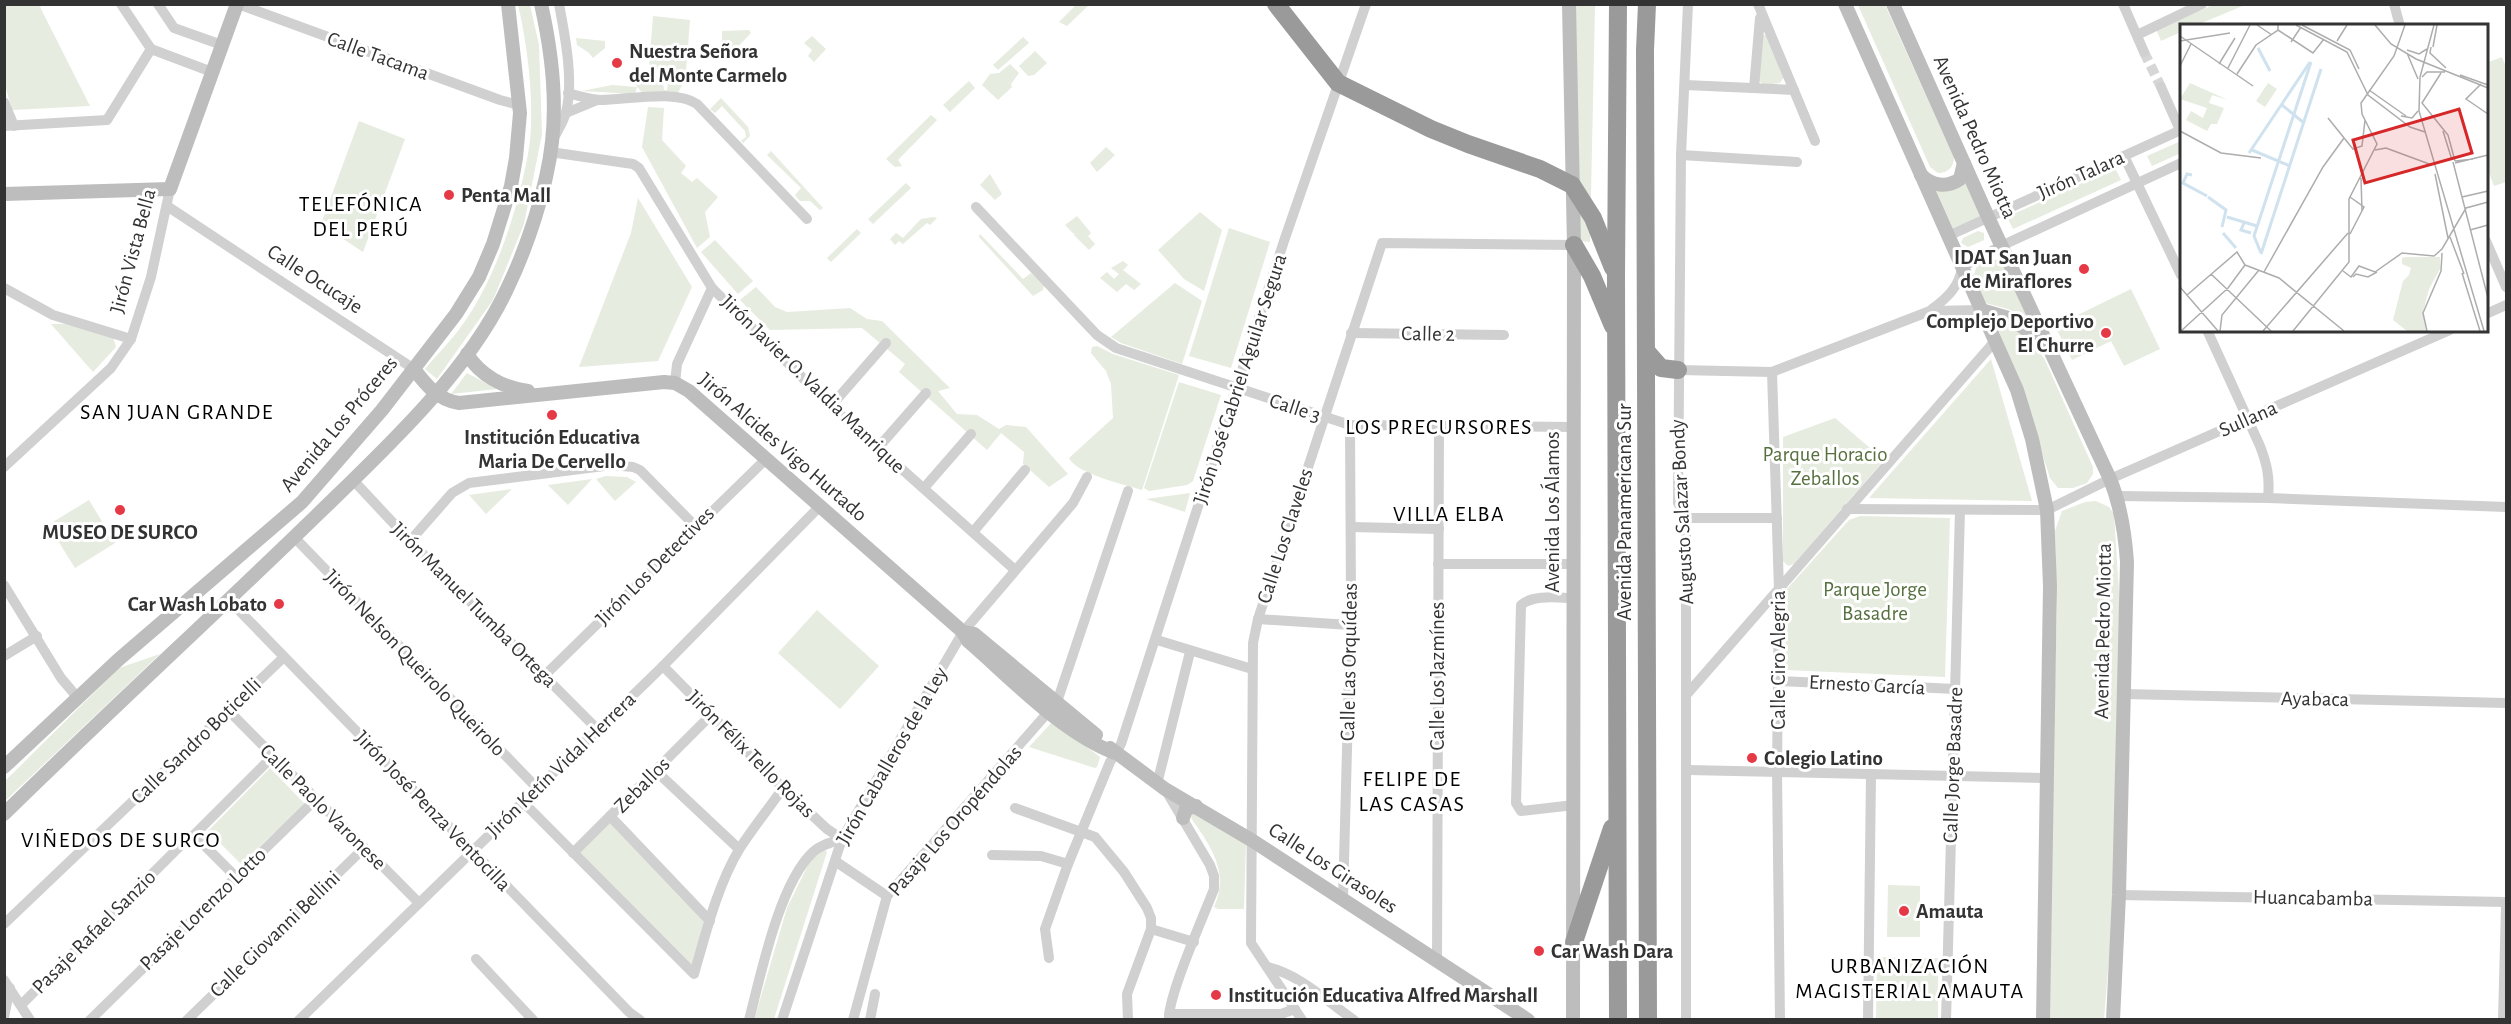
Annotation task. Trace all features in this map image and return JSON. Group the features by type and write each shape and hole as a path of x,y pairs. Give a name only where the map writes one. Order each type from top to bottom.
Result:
{"highway":[{"path":"1276,4 1338,83 1468,144 1540,169 1572,185 1593,218 1616,276"},
{"name":"Avenida Panamericana Sur","path":"1618,4 1616,276 1618,1020"},
{"name":"Avenida Panamericana Sur","path":"1647,4 1645,50 1648,1020"},
{"path":"1574,245 1592,276 1617,336"},
{"path":"1646,351 1657,365 1678,370"},
{"path":"1574,942 1617,812"}],"main road":[{"name":"Jirón Vista Bella","path":"170,189 237,4"},
{"name":"Avenida Los Próceres","path":"4,767 77,697 282,521 374,418 456,314 479,277 494,244 511,186 516,158 520,134 519,105 508,4"},
{"name":"Avenida Los Próceres","path":"4,814 352,480 436,393 467,354 507,291 529,232 551,146 551,76 540,4"},
{"name":"Avenida Los Álamos","path":"1569,4 1574,245 1572,428 1574,1020"},
{"path":"1845,4 2017,390 2029,429 2047,510 2050,586 2045,778 2043,1020"},
{"name":"Avenida Pedro Miotta","path":"1893,4 2001,246 2110,479 2117,496 2125,531 2127,562 2124,694 2113,1020"},
{"path":"1921,175 1928,182 1938,184 1955,182 1960,179 1964,163"},
{"path":"4,194 170,189"},
{"path":"1981,310 2012,319 2024,326 2049,348"},
{"name":"Jirón Alcides Vigo Hurtado","path":"467,354 486,375 509,387 542,393"},
{"name":"Calle Ocucaje","path":"414,369 436,393"},
{"name":"Jirón Alcides Vigo Hurtado","path":"436,393 459,403 542,393 664,382 675,383 689,391 767,458 963,632 974,634 1053,707 1115,753"},
{"name":"Calle Los Girasoles","path":"1115,753 1161,787 1253,841 1528,1020"},
{"path":"1183,818 1186,809 1196,807"}],"street":[{"path":"122,4 150,49 212,72"},
{"path":"158,4 174,28 222,45"},
{"name":"Calle Tacama","path":"237,4 519,105"},
{"name":"Avenida Los Próceres","path":"551,146 566,113 568,93 567,62 559,4"},
{"name":"Jirón José Gabriel Aguilar Segura","path":"1049,958 1045,929 1068,864 1115,753 1121,744 1157,640 1295,207 1366,4"},
{"name":"Augusto Salazar Bondy","path":"1686,1020 1688,693 1686,518 1678,503 1678,370 1681,155 1688,4"},
{"path":"2123,4 2144,52"},
{"path":"2137,35 2202,4"},
{"path":"2394,4 2399,24"},
{"path":"1754,88 1759,10"},
{"path":"1759,10 1815,141"},
{"path":"4,102 9,126 107,120 150,49"},
{"path":"1685,85 1794,90"},
{"path":"2161,87 2180,128"},
{"path":"568,93 598,100 682,98 694,102 807,219"},
{"path":"566,113 598,100"},
{"name":"Jirón Talara","path":"1947,236 2180,130"},
{"name":"Jirón Javier O. Valdia Manrique","path":"551,146 633,164 644,172 712,288 831,406 1015,570"},
{"path":"1681,155 1797,162"},
{"path":"2124,156 2180,273"},
{"name":"Jirón Talara","path":"1962,267 2001,246 2180,163"},
{"name":"Jirón Vista Bella","path":"4,467 111,368 131,339 151,277 170,189"},
{"name":"Calle Ocucaje","path":"167,206 414,369"},
{"name":"Calle 3","path":"976,207 1047,285 1106,343 1116,348 1350,425 1572,428"},
{"name":"Calle Los Claveles","path":"1302,1020 1251,944 1252,669 1258,619 1382,243 1574,245"},
{"path":"2487,243 2506,286"},
{"path":"1678,370 1772,372 1930,311 1951,294 1961,277 1962,267"},
{"path":"4,288 53,315 131,339"},
{"path":"675,383 677,364 712,288"},
{"path":"2487,314 2506,305"},
{"path":"1930,311 1981,310"},
{"path":"2208,332 2267,465 2270,482 2268,498"},
{"name":"Sullana","path":"2047,510 2110,479 2445,332"},
{"name":"Calle 2","path":"1351,333 1504,335"},
{"path":"1688,693 1779,590 1846,509 1995,341"},
{"path":"831,406 886,343"},
{"name":"Calle Ciro Alegria","path":"1772,372 1779,590 1777,772 1780,1020"},
{"path":"878,449 926,393"},
{"name":"Calle Las Orquídeas","path":"1342,898 1350,625 1350,425"},
{"name":"Calle Los Jazmínes","path":"1437,962 1439,427"},
{"path":"924,488 971,434"},
{"name":"Jirón Los Detectives","path":"544,676 767,458"},
{"path":"410,541 452,493 469,483 612,465 640,470 695,526"},
{"path":"973,532 1025,470"},
{"name":"Jirón Caballeros de la Ley","path":"782,1020 842,839 963,632 1073,503 1087,477"},
{"name":"Jirón Manuel Tumba Ortega","path":"352,480 597,729"},
{"path":"1053,707 1128,490"},
{"path":"2117,496 2268,498 2506,507"},
{"name":"Jirón Ketín Vidal Herrera","path":"299,1020 663,666 820,506"},
{"path":"1846,509 2047,510"},
{"name":"Calle Jorge Basadre","path":"1946,1020 1960,510"},
{"path":"1686,518 1777,518"},
{"path":"1351,527 1439,529"},
{"name":"Jirón Nelson Queirolo Queirolo","path":"294,537 537,788"},
{"path":"1438,564 1574,564"},
{"path":"4,585 61,678 77,697"},
{"path":"1574,598 1548,598 1525,602 1521,605 1516,803 1521,811 1574,805"},
{"name":"Jirón José Penza Ventocilla","path":"229,600 472,852 626,1016 640,1020"},
{"path":"1258,619 1350,625"},
{"path":"4,656 37,636"},
{"path":"1157,640 1190,652 1252,669"},
{"path":"1190,652 1161,787 1183,818 1210,865 1214,876 1214,890 1169,1017 1281,1014 1295,1009"},
{"name":"Calle Sandro Boticelli","path":"4,924 284,657"},
{"name":"Jirón Félix Tello Rojas","path":"663,666 783,788 827,829 842,839"},
{"name":"Ernesto García","path":"1779,681 1956,689"},
{"name":"Ayabaca","path":"2124,694 2506,704"},
{"name":"Pasaje Los Oropéndolas","path":"853,1020 887,896 1053,707"},
{"name":"Calle Paolo Varonese","path":"228,710 419,903"},
{"name":"Zeballos","path":"573,853 657,772 711,715"},
{"name":"Pasaje Rafael Sanzio","path":"21,1005 273,756"},
{"path":"1688,770 2045,778"},
{"path":"657,772 739,849"},
{"path":"1868,1020 1871,774"},
{"path":"523,802 694,974 710,921 739,849 783,788"},
{"name":"Pasaje Lorenzo Lotto","path":"90,1020 316,799"},
{"path":"1015,808 1095,837 1124,872 1147,908 1151,918 1151,929 1127,994 1128,1020"},
{"path":"610,816 710,921"},
{"path":"194,835 236,877"},
{"path":"749,1020 780,909 794,880 813,851 842,839"},
{"name":"Calle Giovanni Bellini","path":"187,1020 364,848"},
{"path":"992,855 1041,856 1068,864"},
{"path":"835,861 887,896"},
{"name":"Huancabamba","path":"2119,895 2506,904"},
{"path":"2503,1020 2506,904"},
{"path":"1151,929 1194,942"},
{"path":"476,959 533,1020"},
{"path":"1267,968 1281,970 1292,976 1354,1020"},
{"path":"7,984 30,1020"},
{"path":"4,1017 7,984"},
{"path":"870,1020 875,994"}],"green space":[{"path":"1077,4 1089,5 1067,26 1059,22"},
{"path":"4,5 43,5 40,7 90,106 12,110 5,85"},
{"path":"518,5 530,5 539,45 542,134 524,224 493,300 437,379 425,369 459,330 486,286 512,220 524,175 530,137 531,99 528,59"},
{"path":"1575,5 1595,5 1590,242 1579,241"},
{"path":"1858,5 1885,5 1954,157 1952,166 1947,171 1938,173 1930,167"},
{"path":"2213,5 2245,5 2199,24 2180,24 2180,32 2161,41 2156,29"},
{"path":"653,16 690,20 686,71 649,68"},
{"path":"749,30 751,33 730,55 722,54 722,31"},
{"path":"1763,35 1767,35 1784,77 1780,83 1764,85 1758,80"},
{"path":"812,36 826,49 814,62 808,56 812,50 804,43"},
{"path":"1023,37 1029,43 998,70 993,65"},
{"path":"576,38 605,41 605,48 593,58 577,45"},
{"path":"1035,51 1047,63 1034,75 1028,76 1019,66"},
{"path":"2502,57 2506,67 2506,182 2494,186 2487,168 2487,63"},
{"path":"1010,64 1019,73 1011,84 1012,87 998,100 982,85 990,74 999,73"},
{"path":"687,75 677,95 644,95 635,84 635,81 645,80 647,76 662,77 664,90 667,90 668,84 675,82 674,77"},
{"path":"969,81 975,88 950,112 943,105"},
{"path":"612,85 637,87 635,94 582,91"},
{"path":"721,98 748,127 750,136 743,143 741,141 746,137 745,131 722,106 715,113 710,109"},
{"path":"648,107 664,108 662,140 686,166 681,173 692,182 697,178 718,197 705,212 710,237 697,248 642,147"},
{"path":"931,115 937,120 898,160 902,166 895,167 886,159"},
{"path":"359,121 405,139 363,252 321,224"},
{"path":"2180,141 2180,153 2152,166 2147,156"},
{"path":"1106,147 1115,155 1097,172 1090,163"},
{"path":"771,151 823,208 820,210 810,201 800,201 795,195 801,188 767,155"},
{"path":"2115,168 2121,180 2013,229 2007,217"},
{"path":"990,174 1002,194 995,200 980,185"},
{"path":"1963,178 1981,216 1951,229 1933,187"},
{"path":"906,183 911,188 873,224 868,219"},
{"path":"638,198 692,287 658,361 579,367 631,233"},
{"path":"1200,212 1222,230 1204,291 1184,279 1158,250"},
{"path":"1077,216 1091,233 1088,236 1095,244 1089,250 1074,235 1076,233 1074,234 1065,225"},
{"path":"937,218 930,225 927,223 903,244 899,241 895,245 890,239 896,233 903,238 921,219"},
{"path":"1229,228 1270,242 1231,368 1189,356"},
{"path":"857,229 861,233 831,262 827,258"},
{"path":"1978,231 1984,233 1984,240 1968,247 1961,243 1963,238"},
{"path":"980,234 1023,279 1031,273 1044,285 1043,290 1033,296 979,237"},
{"path":"715,240 753,281 738,294 701,252"},
{"path":"1988,259 1999,260 2003,264 2028,319 2008,309 1985,303 1974,278 1977,267"},
{"path":"1123,261 1128,265 1123,270 1141,284 1134,290 1126,284 1117,292 1100,278 1107,272 1114,279 1119,274 1111,268"},
{"path":"1175,283 1202,301 1182,364 1121,343 1111,337"},
{"path":"756,287 775,307 787,312 850,308 867,319 882,321 950,388 938,391 957,414 977,415 999,429 1006,425 1026,427 1068,474 1049,487 1023,464 1024,452 1001,433 987,450 899,372 905,364 862,328 770,330 740,300"},
{"name":"Complejo Deportivo El Churre","path":"2131,289 2160,349 2124,366 2111,341 2072,360 2055,326"},
{"path":"1998,323 2018,331 2044,358 2093,467 2093,474 2087,483 2073,488 2058,488 2050,478 2026,403 1993,325"},
{"path":"51,324 68,324 113,337 116,347 93,372"},
{"path":"1097,346 1113,354 1179,375 1142,490 1091,474 1074,464 1069,458 1113,418 1111,384 1106,371 1091,353 1092,347"},
{"path":"1991,359 2032,501 1869,498"},
{"path":"467,373 497,389 451,394"},
{"path":"1179,382 1221,395 1193,481 1187,485 1149,491 1144,488"},
{"name":"Parque Horacio Zeballos","path":"1835,418 1884,460 1794,564 1788,566 1783,561 1783,437"},
{"path":"606,476 627,477 636,482 615,501 596,479"},
{"path":"592,479 568,505 548,485"},
{"path":"512,489 486,514 469,495"},
{"path":"1190,493 1185,512 1146,499"},
{"path":"89,500 115,543 75,568 48,525"},
{"path":"2096,501 2109,507 2114,514 2119,592 2119,686 2112,923 2104,1019 2046,1020 2057,610 2055,531 2062,511 2085,502"},
{"name":"Parque Jorge Basadre","path":"1860,516 1950,518 1945,677 1785,670 1787,589 1849,520"},
{"path":"817,610 879,666 840,709 778,653"},
{"path":"160,654 5,801 5,781 119,668"},
{"path":"1053,721 1100,757 1097,767 1029,747"},
{"path":"270,768 305,804 241,864 208,831"},
{"path":"1191,812 1246,841 1244,909 1214,907 1220,886 1218,866 1210,847 1192,819"},
{"path":"611,821 705,920 691,967 578,853"},
{"path":"825,850 827,852 774,1019 754,1020 787,908 810,861 816,852"},
{"name":"Amauta","path":"1888,885 1920,886 1920,937 1887,937"},
{"path":"1877,957 1938,958 1938,1019 1876,1019"}],"tunnel":[{"path":"2144,52 2161,87"}],"place":[{"name":"Nuestra Señora del Monte Carmelo","path":"617,63"},
{"name":"Penta Mall","path":"449,195"},
{"name":"IDAT San Juan de Miraflores","path":"2084,269"},
{"name":"Complejo Deportivo El Churre","path":"2106,333"},
{"name":"Institución Educativa Maria De Cervello","path":"552,415"},
{"name":"MUSEO DE SURCO","path":"120,510"},
{"name":"Car Wash Lobato","path":"279,604"},
{"name":"Colegio Latino","path":"1752,758"},
{"name":"Amauta","path":"1904,911"},
{"name":"Car Wash Dara","path":"1539,951"},
{"name":"Institución Educativa Alfred Marshall","path":"1216,995"}],"district":[{"name":"TELEFÓNICA DEL PERÚ","path":"361,216"},
{"name":"SAN JUAN GRANDE","path":"177,412"},
{"name":"LOS PRECURSORES","path":"1439,427"},
{"name":"VILLA ELBA","path":"1449,514"},
{"name":"FELIPE DE LAS CASAS","path":"1412,792"},
{"name":"VIÑEDOS DE SURCO","path":"121,840"},
{"name":"URBANIZACIÓN MAGISTERIAL AMAUTA","path":"1910,978"}]}
